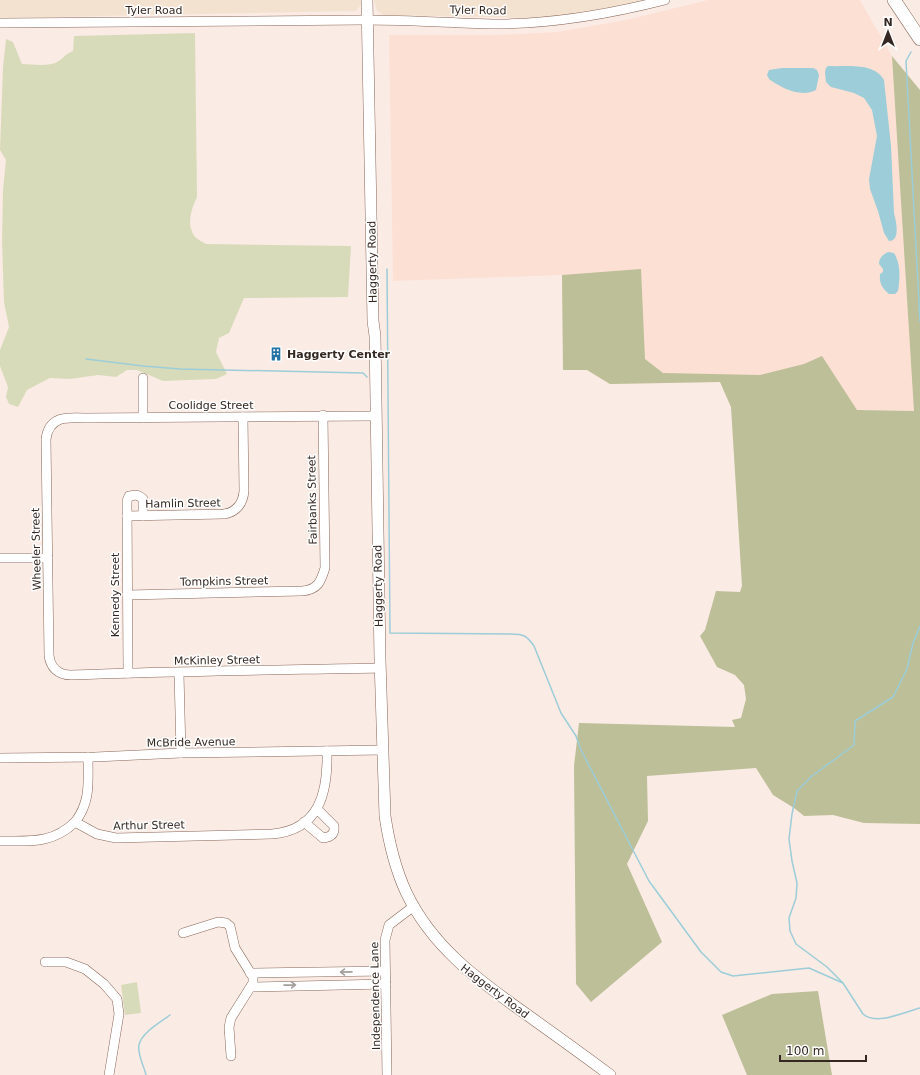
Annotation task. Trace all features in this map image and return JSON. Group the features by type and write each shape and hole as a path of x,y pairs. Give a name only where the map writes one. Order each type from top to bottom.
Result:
{"highway":[{"path":"894,0 920,39"}],"main road":[{"name":"Haggerty Road","path":"367,0 382,750 385,816 389,842 398,874 418,915 442,946 481,982 610,1075"}],"street":[{"name":"Tyler Road","path":"0,23 368,20 497,24 526,23 603,14 665,0"},
{"path":"143,378 143,418"},
{"name":"Coolidge Street","path":"50,428 58,420 68,417 143,418 323,415 376,416"},
{"name":"Fairbanks Street","path":"319,583 326,568 323,415"},
{"name":"Hamlin Street","path":"127,516 224,514 232,512 238,508 243,500 244,491 243,417"},
{"name":"Wheeler Street","path":"50,428 46,439 49,655 56,670"},
{"name":"Kennedy Street","path":"128,673 128,496 135,495 143,498 143,516"},
{"path":"0,558 48,558"},
{"name":"Tompkins Street","path":"128,595 302,591 314,588 319,583"},
{"name":"McKinley Street","path":"56,670 63,674 71,675 380,668"},
{"path":"179,673 181,753"},
{"name":"McBride Avenue","path":"0,758 88,757 181,753 382,750"},
{"name":"Arthur Street","path":"75,822 97,834 116,838 272,834 290,830 304,822 317,809 324,793 326,783 327,751"},
{"path":"0,841 42,840 62,833 75,822 83,810 87,798 88,757"},
{"path":"304,822 323,838 332,835 335,831 334,826 317,809"},
{"name":"Independence Lane","path":"387,1075 385,940 389,925 414,906"},
{"path":"183,933 218,922 228,924 232,931 236,948 251,979"},
{"path":"45,962 66,962 74,965 100,980 117,998 119,1008 110,1075"},
{"path":"251,979 385,971"},
{"path":"251,979 386,984"},
{"path":"231,1056 229,1027 231,1018 251,979"}],"shaded area":[{"path":"0,0 361,0 361,5 356,11 0,18"},
{"path":"374,0 652,0 632,5 557,17 531,18 384,15 377,11"},
{"path":"708,0 860,0 893,58 915,411 731,407 720,382 610,384 587,370 563,370 562,275 393,281 389,35 497,35 557,32 626,20"}],"green space":[{"path":"195,33 197,197 190,217 192,232 196,238 206,244 351,246 348,297 244,298 229,333 219,338 216,352 227,374 216,379 163,381 137,370 127,370 116,377 98,375 70,379 50,378 27,390 18,407 9,404 6,397 8,387 0,366 0,350 9,327 4,302 2,241 3,190 6,160 0,150 3,67 6,39 13,42 22,64 45,65 57,62 73,51 74,36"},
{"path":"892,56 920,90 920,824 864,823 833,815 804,816 773,795 756,768 647,776 648,821 627,864 662,942 591,1002 576,984 574,766 579,723 735,727 732,720 741,718 746,699 744,685 735,675 717,667 700,636 705,630 716,591 740,592 742,586 731,407 720,382 610,384 587,370 563,370 562,275 641,269 645,359 663,373 760,375 804,364 822,356 857,410 914,411"},
{"path":"137,982 141,1013 125,1015 121,985"},
{"path":"818,991 832,1075 747,1075 722,1015 772,994"}],"water":[{"path":"828,66 867,68 874,70 884,80 891,146 894,213 897,230 893,240 889,241 884,233 870,189 869,179 877,136 872,110 864,98 854,93 831,87 826,82 825,72"},
{"path":"782,68 813,68 817,70 819,75 816,90 804,93 791,91 779,86 769,79 767,75 769,70"},
{"path":"888,252 894,253 899,267 899,286 898,291 895,294 889,294 883,287 880,280 880,274 883,272 883,269 879,264 880,258"}],"waterway":[{"path":"911,52 906,61 920,322"},
{"path":"387,269 390,633 515,634 522,635 527,638 534,646 561,713 576,736 581,750 649,881 701,952 721,972 733,976 809,968 843,983"},
{"path":"86,359 180,369 363,373 367,377"},
{"path":"920,626 913,643 907,669 893,697 855,721 854,745 812,776 797,791 789,839 797,883 796,898 789,918 790,931 796,944 827,967 843,983 863,1014 876,1019 891,1017 920,1008"},
{"path":"146,1075 139,1052 139,1045 143,1036 147,1032 170,1015"}],"place":[{"name":"Haggerty Center","path":"276,354"}]}
